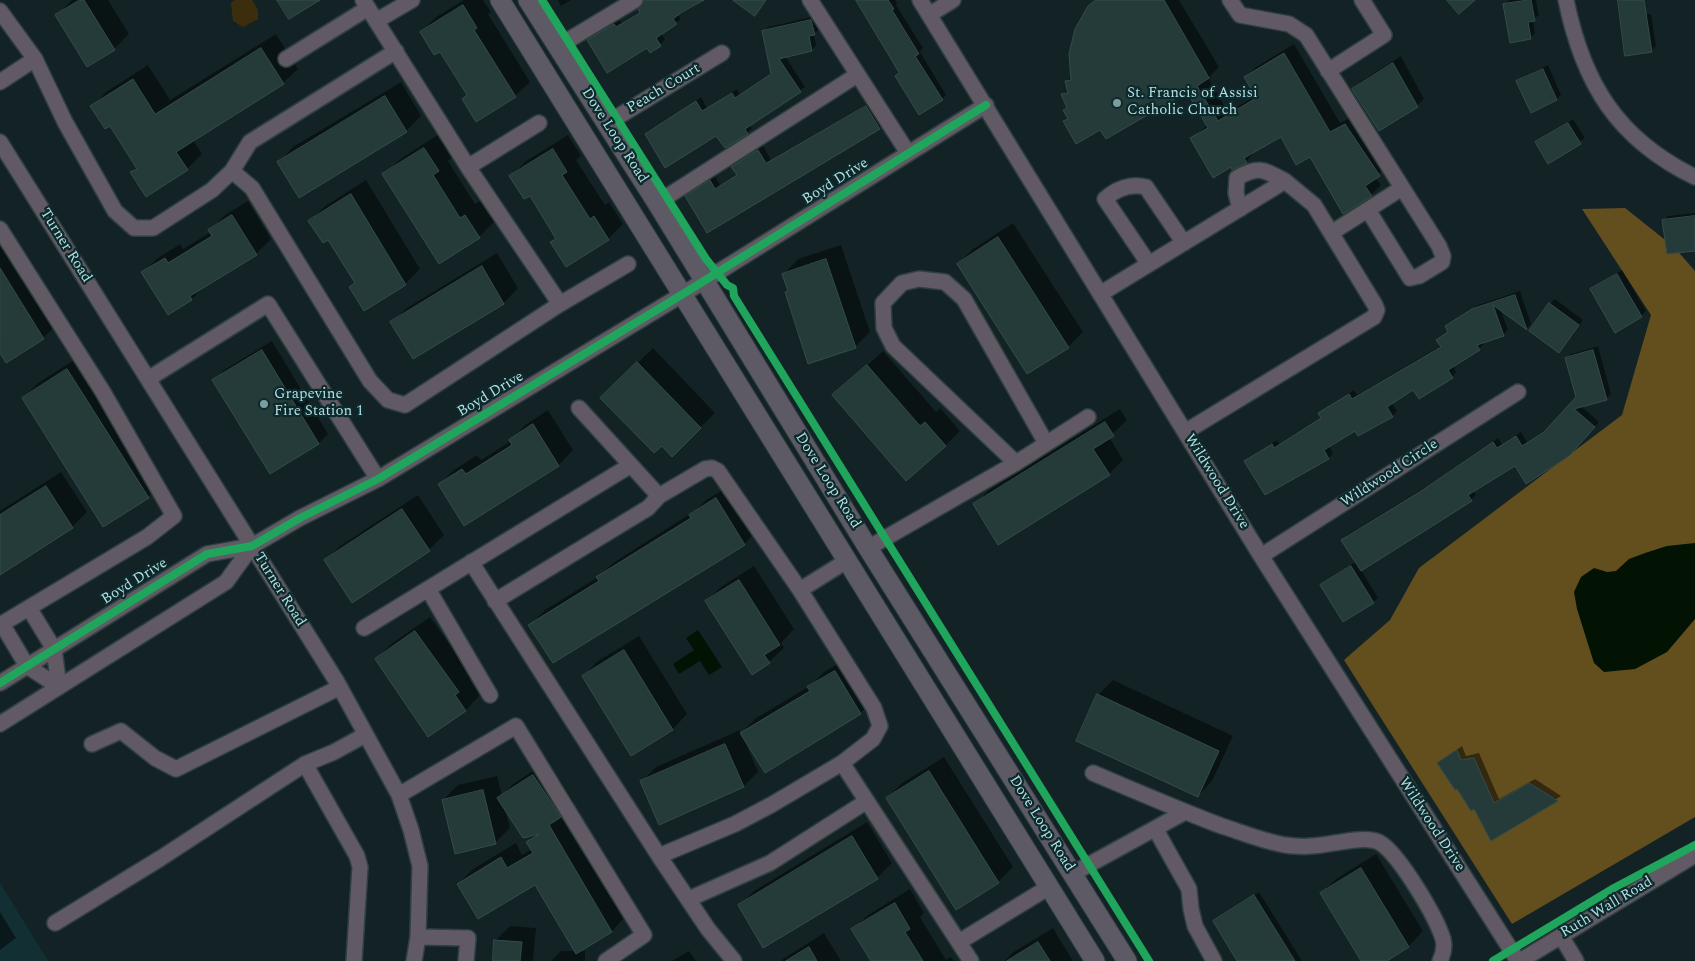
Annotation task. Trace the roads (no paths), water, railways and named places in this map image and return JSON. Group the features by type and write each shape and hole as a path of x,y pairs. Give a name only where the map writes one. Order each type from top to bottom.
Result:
{"main road":[{"name":"Dove Loop Road","path":"500,0 1095,961"},
{"name":"Dove Loop Road","path":"528,0 657,202 868,548 1127,961"},
{"path":"848,560 868,548"},
{"path":"1049,887 1072,874"}],"street":[{"path":"376,21 412,0"},
{"path":"557,47 635,0"},
{"path":"810,0 908,153"},
{"name":"Wildwood Drive","path":"920,0 1261,556 1519,961"},
{"path":"929,15 953,0"},
{"path":"1230,0 1240,15 1297,27 1306,35 1438,246 1443,256 1442,262 1419,276 1410,278 1368,210"},
{"path":"1328,71 1384,35 1362,0"},
{"path":"1566,0 1586,69 1614,114 1638,142 1679,169 1695,176"},
{"path":"286,59 366,4 468,167 560,304"},
{"path":"0,10 35,59 65,122 116,211 134,228 153,228 212,190 232,171 250,142 396,51"},
{"name":"Peach Court","path":"606,124 722,53"},
{"path":"0,82 35,59"},
{"path":"657,202 857,75"},
{"name":"Boyd Drive","path":"0,683 207,554 252,546 300,518 378,479 683,294 986,105"},
{"path":"468,167 539,123"},
{"name":"Turner Road","path":"0,142 340,688 399,795 411,830 420,866 418,936 414,961"},
{"path":"1185,432 1374,317 1377,310 1314,205 1285,181 1263,169 1251,170 1237,178 1236,193 1240,209"},
{"path":"232,171 252,188 370,381 388,400 405,405 560,304 628,264"},
{"path":"1100,294 1285,181"},
{"path":"1149,264 1105,199 1116,191 1133,186 1146,187 1184,243"},
{"path":"1331,233 1402,188"},
{"path":"0,229 103,392 174,516 148,537 1,624 27,666 59,687"},
{"path":"1016,463 893,346 884,328 883,303 902,283 918,279 945,282 964,299 1046,444"},
{"path":"148,379 268,304 378,479"},
{"name":"Wildwood Circle","path":"1261,556 1518,392"},
{"path":"579,408 659,496"},
{"path":"868,548 1016,463 1088,417"},
{"path":"364,628 631,464"},
{"path":"495,601 648,508 659,496 705,468 712,468 718,471 800,590 874,708 880,726 873,739 842,763 735,824 659,856"},
{"name":"Boyd Drive","path":"0,724 226,582 252,546"},
{"path":"800,590 848,560"},
{"path":"471,562 659,856 708,929 734,961"},
{"path":"428,589 490,695"},
{"path":"29,608 54,649 59,687"},
{"path":"92,744 121,731 155,758 176,769 340,688"},
{"path":"399,795 516,726 644,935 606,961"},
{"path":"55,923 161,858 305,764 334,752 365,735"},
{"path":"842,763 971,961"},
{"path":"305,764 357,856 360,867 354,961"},
{"path":"1093,773 1185,812 1258,839 1285,845 1312,846 1372,840 1382,844 1401,866 1423,900 1444,940 1444,950 1440,961"},
{"path":"689,899 770,863 828,828 867,801"},
{"path":"1072,874 1156,830 1185,812"},
{"path":"1156,830 1189,889 1190,909 1195,926 1214,961"},
{"name":"Ruth Wall Road","path":"1519,961 1695,855"},
{"path":"959,942 1049,887"},
{"path":"418,936 468,938 466,961"},
{"path":"1561,936 1576,961"}],"place":[{"name":"St. Francis of Assisi Catholic Church","path":"1117,103"},
{"name":"Grapevine Fire Station 1","path":"264,404"}]}
